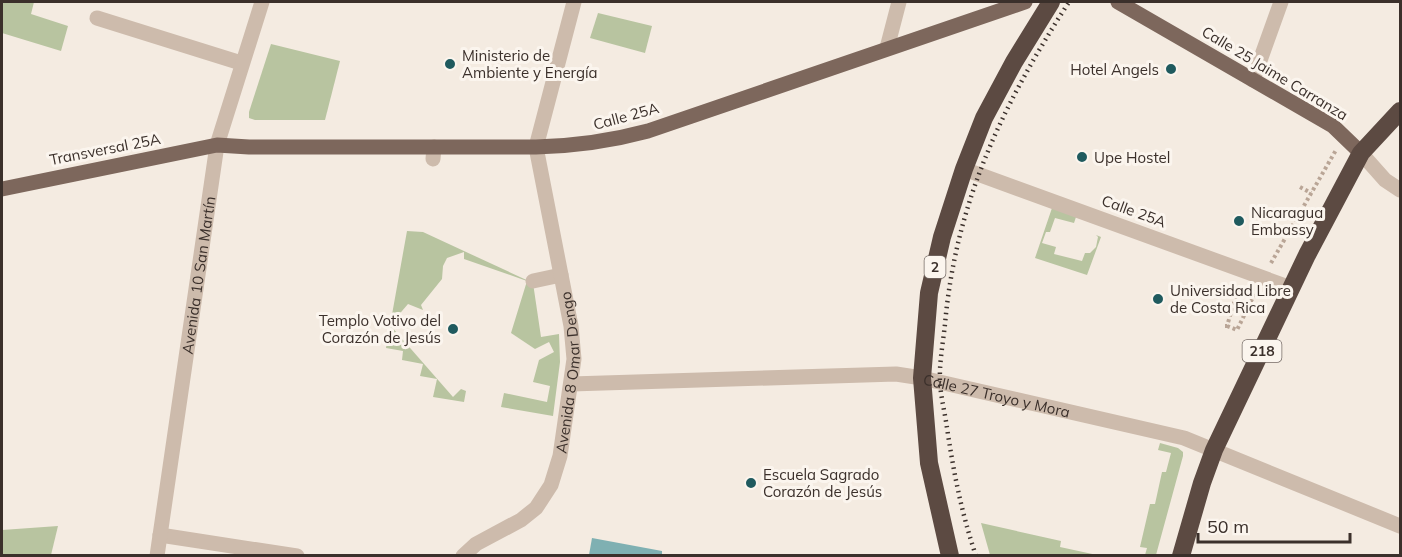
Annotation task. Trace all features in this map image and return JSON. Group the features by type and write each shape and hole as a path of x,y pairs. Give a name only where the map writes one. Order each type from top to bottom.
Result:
{"highway":[{"name":"2","path":"950,555 929,463 922,378 930,292 942,237 984,118 1014,62 1051,2"},
{"name":"218","path":"1180,555 1214,450 1291,288 1361,153 1401,111"}],"main road":[{"name":"Calle 25A","path":"217,145 433,153 572,146 611,141 1025,2"},
{"name":"Calle 25 Jaime Carranza","path":"1118,2 1333,126 1361,153"},
{"name":"Transversal 25A","path":"2,189 217,145"}],"street":[{"name":"Avenida 10 San Martín","path":"157,555 217,145 262,2"},
{"path":"536,147 574,2"},
{"path":"886,48 899,2"},
{"path":"1252,80 1281,2"},
{"path":"97,18 242,63"},
{"name":"Avenida 8 Omar Dengo","path":"463,555 476,544 521,520 536,508 551,485 560,456 574,360 571,326 536,147"},
{"name":"Calle 25 Jaime Carranza","path":"1361,153 1385,180 1401,190"},
{"name":"Calle 25A","path":"964,170 1291,288"},
{"path":"533,281 561,275"},
{"name":"Calle 27 Troyo y Mora","path":"572,384 896,374 922,378 1184,438 1401,526"},
{"path":"160,535 297,555"}],"path":[{"path":"1231,282 1239,285 1226,326 1237,330 1262,277 1344,135"},
{"path":"1300,187 1311,192"}],"green space":[{"path":"2,2 34,2 31,14 68,26 61,51 2,33"},
{"path":"598,13 652,26 645,53 590,38"},
{"path":"271,44 340,61 325,120 255,120 249,118"},
{"path":"1052,208 1076,217 1074,223 1055,218 1050,232 1046,232 1042,243 1056,247 1054,254 1082,261 1085,253 1090,253 1096,247 1098,237 1096,235 1101,237 1087,275 1035,258"},
{"path":"407,231 423,232 533,283 541,337 559,334 560,362 553,416 501,407 504,393 547,402 550,386 533,382 539,360 554,352 549,342 535,349 511,333 527,281 464,259 464,252 447,258 443,266 442,279 421,305 423,310 408,304 390,325"},
{"path":"390,325 453,397 461,389 466,391 464,402 433,397 437,379 420,376 423,364 402,360 403,351 386,348"},
{"path":"1160,443 1178,448 1183,452 1183,456 1156,555 1145,555 1147,548 1140,547 1150,504 1155,504 1162,472 1166,472 1171,453 1158,450"},
{"path":"981,523 1061,541 1060,547 1097,555 990,555"},
{"path":"58,526 51,555 2,555 2,530"}],"water":[{"path":"592,538 662,551 662,555 589,555"}],"railway":[{"path":"976,556 958,492 941,389 941,361 951,279 960,236 986,155 1023,78 1069,2"}],"place":[{"name":"Ministerio de Ambiente y Energía","path":"450,64"},
{"name":"Hotel Angels","path":"1171,69"},
{"name":"Upe Hostel","path":"1082,157"},
{"name":"Nicaragua Embassy","path":"1239,221"},
{"name":"Universidad Libre de Costa Rica","path":"1158,299"},
{"name":"Templo Votivo del Corazón de Jesús","path":"453,329"},
{"name":"Escuela Sagrado Corazón de Jesús","path":"751,483"}]}
